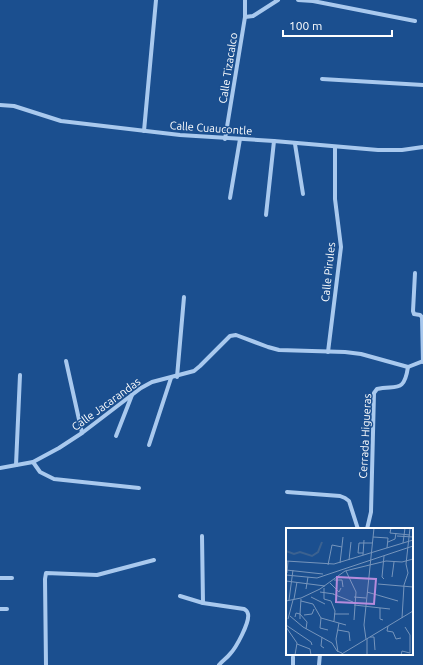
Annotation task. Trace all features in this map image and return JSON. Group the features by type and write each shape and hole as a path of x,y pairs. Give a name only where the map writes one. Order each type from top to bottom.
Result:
{"street":[{"path":"144,131 156,0"},
{"name":"Calle Tizacalco","path":"225,139 246,17 245,0"},
{"path":"246,17 253,16 278,0"},
{"path":"298,0 313,1 415,21"},
{"path":"322,79 423,85"},
{"name":"Calle Cuaucontle","path":"0,105 14,106 61,121 144,131 225,139 274,141 378,150 402,150 423,147"},
{"path":"230,198 240,139"},
{"path":"266,215 274,141"},
{"path":"295,144 303,194"},
{"name":"Calle Pirules","path":"328,352 341,247 335,199 335,147"},
{"path":"408,367 423,362 422,317 414,314 413,311 415,273"},
{"path":"177,377 184,297"},
{"name":"Calle Jacarandas","path":"0,468 33,462 82,433 132,394 152,382 177,377 194,371 230,336 236,335 279,350 361,354 408,367"},
{"path":"66,361 82,433"},
{"name":"Cerrada Higueras","path":"367,528 371,512 374,393 377,389 398,387 402,384 406,379 408,367"},
{"path":"16,465 20,375"},
{"path":"149,445 171,378"},
{"path":"116,436 132,394"},
{"path":"33,462 40,472 54,479 139,488"},
{"path":"287,492 340,496 345,498 349,501 358,528"},
{"path":"202,536 203,603"},
{"path":"46,665 46,573 97,575 154,560"},
{"path":"0,578 12,578"},
{"path":"180,596 203,603 244,609 248,612 247,622 236,646 230,655 219,665"},
{"path":"0,609 7,609"},
{"path":"319,665 320,655"},
{"path":"293,657 293,665"}]}
